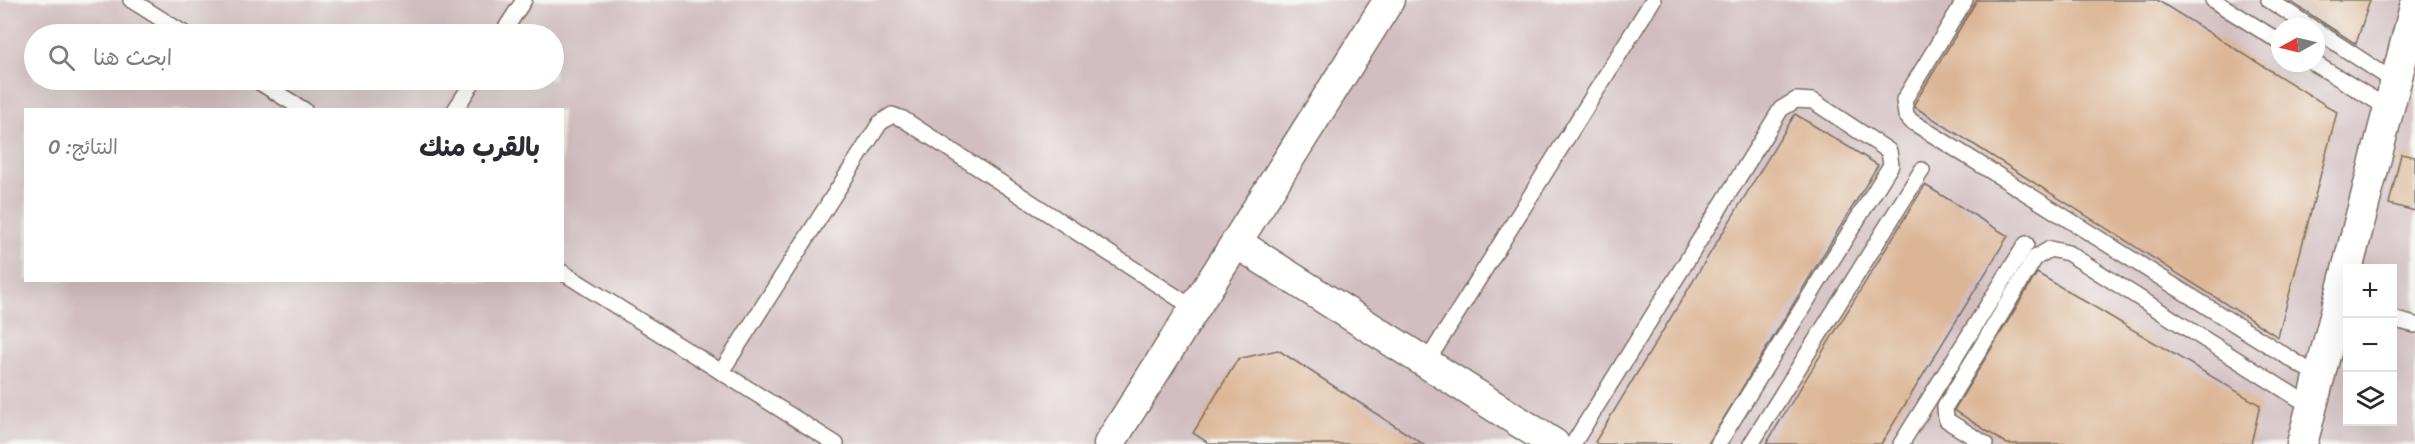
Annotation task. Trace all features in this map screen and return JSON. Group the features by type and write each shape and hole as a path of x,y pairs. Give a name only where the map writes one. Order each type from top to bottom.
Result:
{"street":[{"path":"1109,444 1389,0"},
{"path":"2302,444 2318,376 2342,306 2415,7"},
{"path":"1237,243 1554,444"}],"lane":[{"path":"130,0 169,24"},
{"path":"508,24 524,0"},
{"path":"1426,363 1653,0"},
{"path":"1965,0 1904,100 1906,115 1911,121 2318,376"},
{"path":"2212,0 2271,36"},
{"path":"2269,0 2297,18"},
{"path":"2325,38 2392,95"},
{"path":"2325,68 2392,95"},
{"path":"272,90 301,108"},
{"path":"456,108 468,90"},
{"path":"1573,444 1781,109 1796,100 1813,101 1889,151 1891,165 1718,444"},
{"path":"721,372 880,123 892,115 903,118 1195,309"},
{"path":"1751,444 1922,170"},
{"path":"1901,444 2026,244"},
{"path":"1985,444 1946,419 1945,407 2035,258 2050,249 2068,253 2312,407"},
{"path":"564,273 836,444"},
{"path":"2397,320 2415,325"}],"shaded area":[{"path":"0,0 2415,0 2415,444 0,444"}],"building":[{"path":"1977,0 2157,0 2337,112 2278,337 1913,106"},
{"path":"2288,0 2370,0 2356,44 2325,24 2325,18 2316,18"},
{"path":"1795,114 1878,165 1708,444 1598,444 1595,442"},
{"path":"2401,154 2415,157 2415,211 2389,204"},
{"path":"1925,185 2008,236 1881,444 1766,444"},
{"path":"2037,273 2260,405 2251,444 2007,444 1954,410"},
{"path":"1278,350 1423,444 1210,444 1193,433 1238,359"}]}
